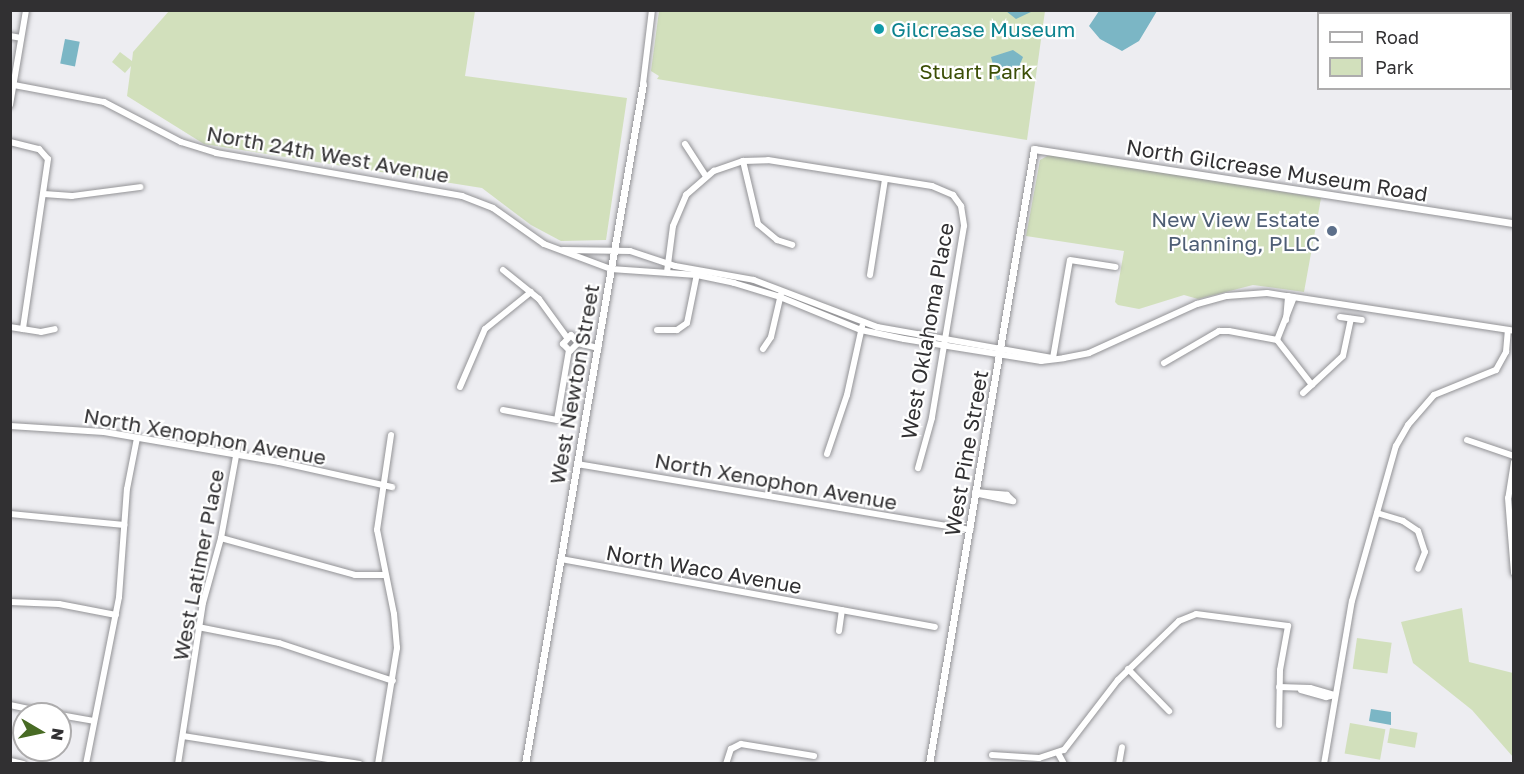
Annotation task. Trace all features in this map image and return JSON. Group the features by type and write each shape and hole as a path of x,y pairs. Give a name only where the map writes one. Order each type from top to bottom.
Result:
{"street":[{"path":"10,105 26,10"},
{"name":"West Newton Street","path":"525,764 643,84 652,10"},
{"path":"10,36 21,38"},
{"name":"North 24th West Avenue","path":"14,85 104,102 181,142 216,153 462,196 493,208 544,244 611,269 698,272 743,277 862,327 1000,351 1041,361 1089,353 1214,298 1247,294 1291,296 1511,330"},
{"path":"10,142 32,146 46,155 49,168 23,328"},
{"path":"685,144 706,176"},
{"name":"North Gilcrease Museum Road","path":"1034,149 1514,223"},
{"name":"West Pine Street","path":"929,764 1034,149"},
{"path":"667,272 679,206 706,176 743,161 768,160 885,179 870,274"},
{"path":"743,161 758,224 777,240 792,245"},
{"name":"West Oklahoma Place","path":"885,179 940,188 957,200 964,226 929,434 918,468"},
{"path":"44,194 72,196 140,187"},
{"name":"North 24th West Avenue","path":"561,250 615,249 698,272"},
{"path":"1053,358 1070,260 1115,267"},
{"path":"503,270 531,292 566,336"},
{"path":"657,330 677,330 687,323 698,272"},
{"path":"460,387 486,329 531,292"},
{"path":"763,349 771,337 781,294"},
{"path":"1277,340 1286,321 1291,296"},
{"path":"1340,317 1362,320"},
{"path":"1303,393 1345,353 1351,319"},
{"path":"10,327 55,329"},
{"path":"827,454 848,395 862,327"},
{"path":"1324,764 1351,607 1393,454 1408,425 1439,391 1486,377 1496,370 1506,352 1511,330"},
{"path":"1164,363 1219,331 1277,340 1312,385"},
{"path":"566,336 574,336 578,343 598,348"},
{"path":"566,336 563,344 569,351"},
{"path":"503,410 557,420 569,351 578,343"},
{"name":"North Xenophon Avenue","path":"10,426 84,429 237,455 392,487"},
{"path":"378,764 393,681 396,622 377,530 391,435"},
{"path":"86,764 116,615 124,525 137,438"},
{"path":"1467,440 1514,456"},
{"name":"West Latimer Place","path":"178,764 198,627 221,538 238,445"},
{"path":"1514,462 1508,498 1514,573"},
{"name":"North Xenophon Avenue","path":"577,465 970,530"},
{"path":"975,492 1007,495 1013,501 990,499 975,492"},
{"path":"1377,513 1418,531 1425,552 1418,569"},
{"path":"10,514 124,525"},
{"path":"221,538 356,575 386,575"},
{"name":"North Waco Avenue","path":"561,559 935,627"},
{"path":"10,602 51,603 116,615"},
{"path":"839,631 842,610"},
{"path":"992,755 1039,758 1058,753 1071,742 1128,669 1173,626 1191,615 1208,614 1288,626 1279,687 1279,725"},
{"path":"198,627 279,643 393,681"},
{"path":"1128,669 1169,711"},
{"path":"1279,687 1326,697 1335,695"},
{"path":"72,717 93,721"},
{"path":"183,736 360,764"},
{"path":"726,764 734,746 741,744 814,756"},
{"path":"1119,764 1122,747"},
{"path":"1058,753 1064,764"},
{"path":"10,761 23,764"}],"green space":[{"path":"169,11 475,11 465,76 627,98 606,240 561,241 531,225 482,188 204,144 127,96 131,66 125,73 112,62 120,52 132,61 133,52"},
{"name":"Stuart Park","path":"659,11 1045,11 1027,140 657,79 659,76 651,71"},
{"path":"1051,154 1321,198 1304,292 1253,285 1198,299 1184,295 1139,309 1118,305 1115,302 1124,251 1026,236 1040,160"},
{"path":"1462,608 1469,662 1513,673 1513,757 1472,710 1413,663 1401,622"},
{"path":"1357,638 1392,643 1387,674 1353,669"},
{"path":"1350,723 1385,729 1380,760 1345,754"},
{"path":"1390,728 1418,733 1415,748 1387,743"}],"water":[{"path":"1006,10 1033,11 1016,19"},
{"path":"1099,11 1157,11 1139,41 1122,51 1100,39 1089,26"},
{"path":"65,39 80,42 75,66 60,64"},
{"path":"1013,50 1023,57 1019,67 1007,77 997,80 991,57"},
{"path":"1371,709 1391,712 1391,725 1369,721"}],"place":[{"name":"Gilcrease Museum","path":"879,29"},
{"name":"New View Estate Planning, PLLC","path":"1332,231"}]}
